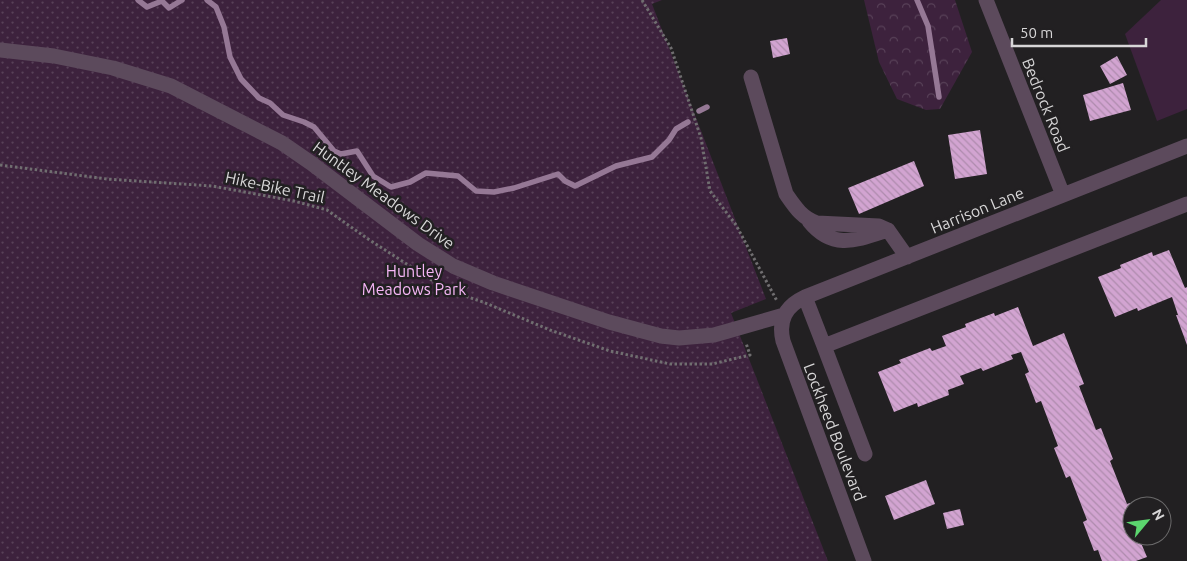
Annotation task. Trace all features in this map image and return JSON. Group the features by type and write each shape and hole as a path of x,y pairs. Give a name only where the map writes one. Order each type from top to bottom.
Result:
{"street":[{"name":"Bedrock Road","path":"986,0 1063,195"},
{"name":"Huntley Meadows Drive","path":"0,50 54,56 113,68 171,86 282,144 311,163 418,244 453,266 492,283 609,322 661,336 695,337 714,335 784,315"},
{"path":"751,77 786,194 796,209 808,220 817,223 879,226 888,230 907,256"},
{"name":"Harrison Lane","path":"784,315 796,302 805,297 1187,146"},
{"path":"824,346 1187,204"},
{"path":"805,297 866,454"},
{"name":"Lockheed Boulevard","path":"784,315 781,332 788,359 864,561"}],"path":[{"path":"642,0 671,48 700,138 710,191 736,225 784,315"},
{"name":"Hike-Bike Trail","path":"0,165 107,179 212,186 294,201 327,210 447,290 610,351 670,364 712,364 750,355 740,328"}],"green space":[{"name":"Huntley Meadows Park","path":"0,0 662,0 652,4 766,299 731,313 828,561 0,561"},
{"path":"864,0 955,0 972,52 940,109 926,110 897,99 879,62"},
{"path":"1161,0 1187,0 1187,109 1157,121 1125,34"}],"building":[{"path":"787,38 790,54 773,58 770,41"},
{"path":"1117,56 1127,75 1110,84 1100,66"},
{"path":"1123,83 1131,110 1090,121 1083,95"},
{"path":"980,130 987,174 955,179 948,135"},
{"path":"914,161 924,186 859,214 848,188"},
{"path":"1169,250 1185,288 1187,287 1187,345 1176,315 1178,315 1172,297 1138,311 1137,308 1115,317 1098,277 1121,268 1120,265 1152,252 1153,256"},
{"path":"1018,307 1033,346 1064,333 1084,384 1079,386 1096,430 1101,428 1113,459 1110,461 1124,496 1122,496 1122,546 1142,546 1147,557 1136,561 1102,561 1098,550 1094,551 1083,522 1087,520 1070,476 1066,478 1054,448 1058,446 1041,401 1036,403 1025,374 1029,372 1021,352 1011,355 1013,359 983,371 981,368 960,376 964,384 948,390 949,395 918,407 917,403 894,412 878,372 901,363 899,360 930,348 932,351 946,346 942,336 966,327 965,324 994,313 995,316"},
{"path":"926,480 935,504 894,520 885,496"},
{"path":"960,509 964,525 947,529 943,513"}],"waterway":[{"path":"138,0 147,7 162,1 169,8 182,0"},
{"path":"207,0 216,7 224,27 230,57 241,79 259,98 270,103 283,115 314,127 334,151 341,154 357,151 373,176 391,187 410,182 426,173 458,176 476,191 494,192 514,188 558,174 565,181 575,186 616,166 652,157 669,140 676,129 688,122"},
{"path":"917,0 928,26 939,97"},
{"path":"699,111 707,107"}]}
